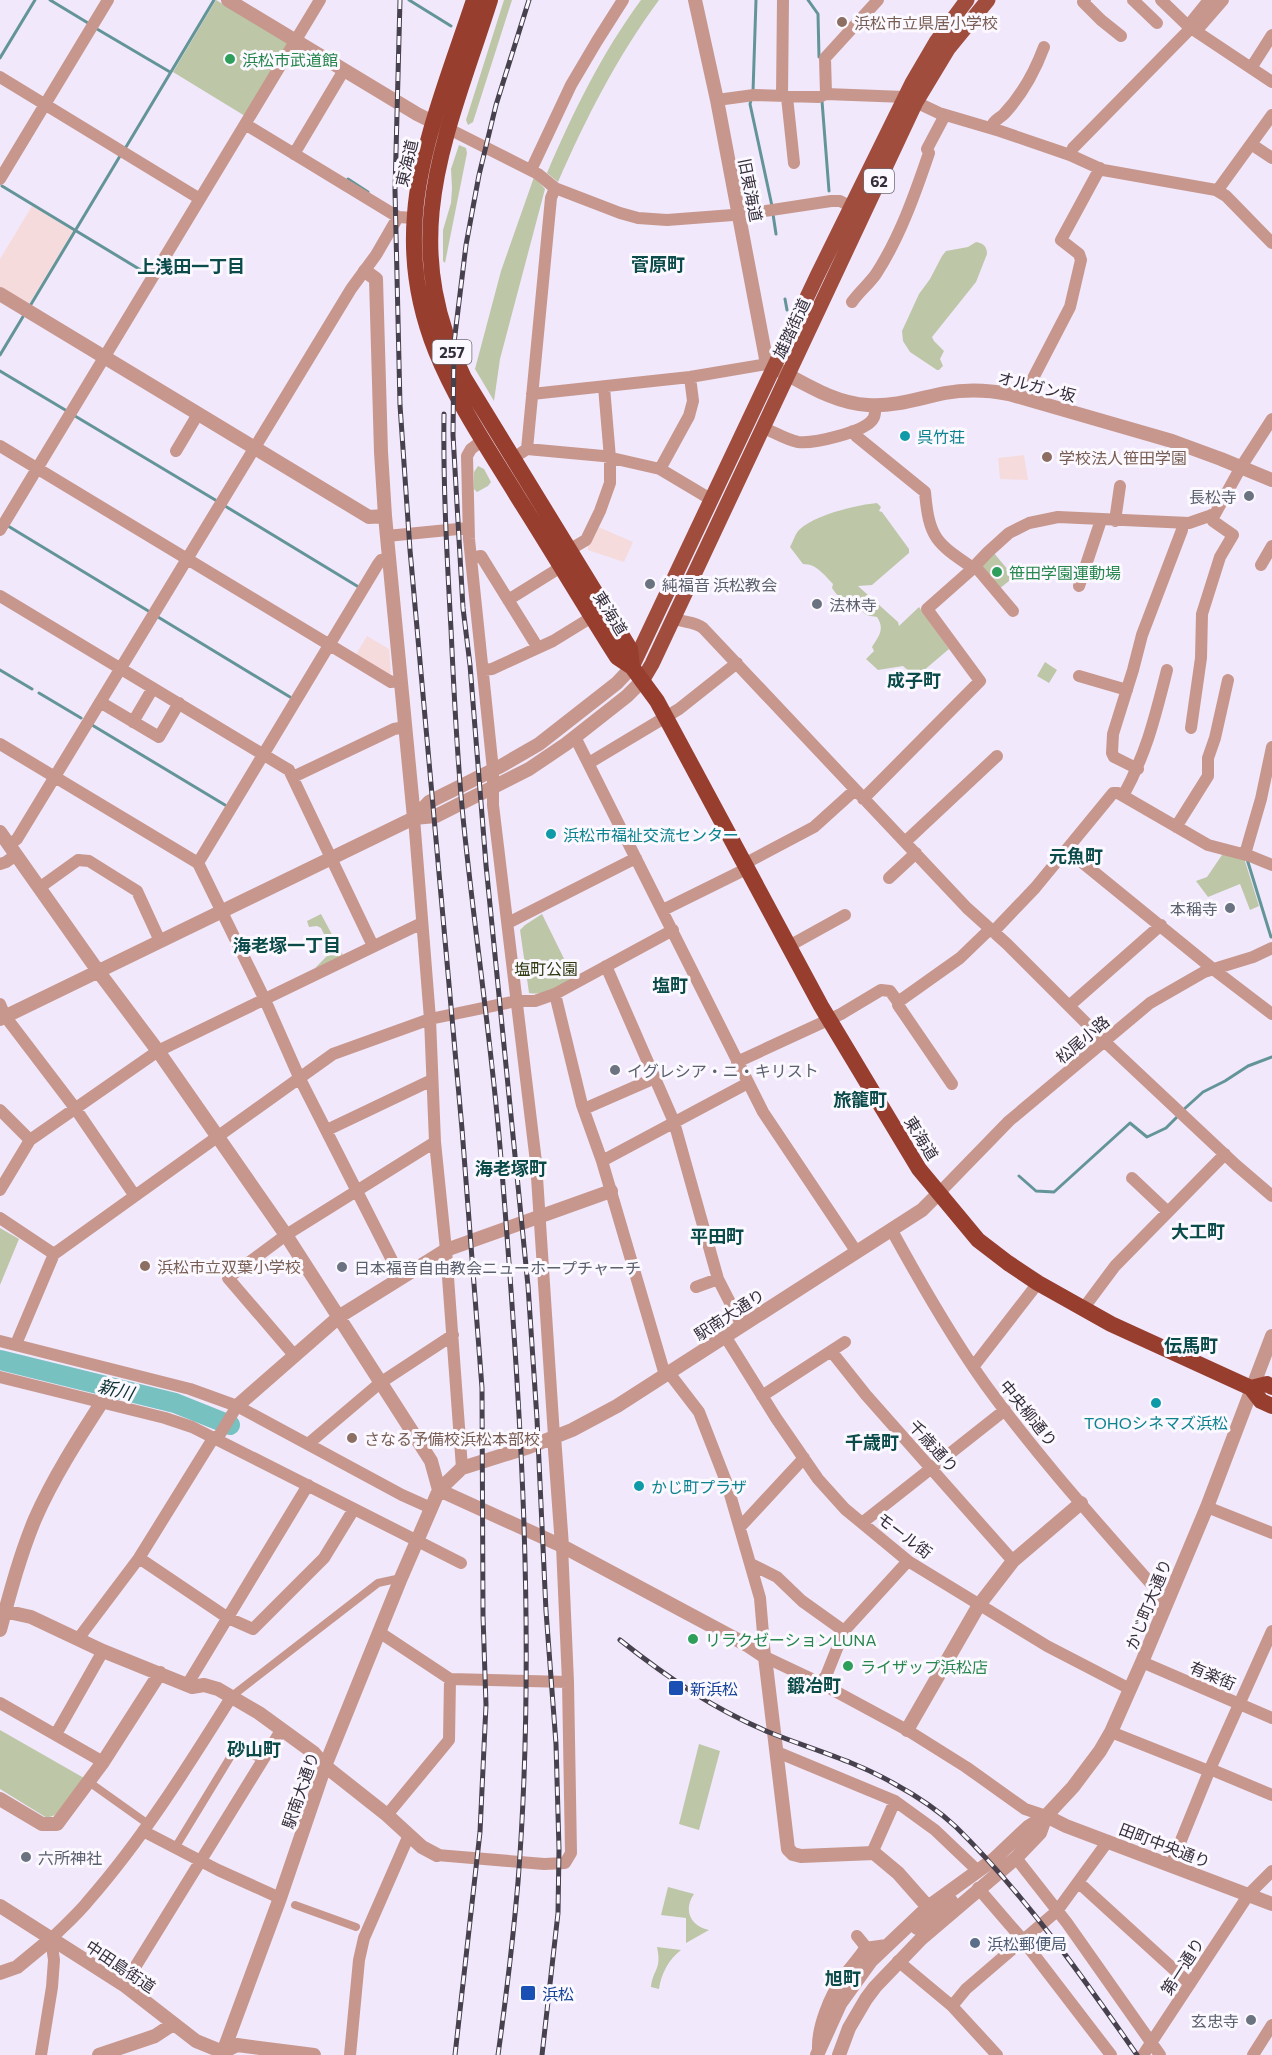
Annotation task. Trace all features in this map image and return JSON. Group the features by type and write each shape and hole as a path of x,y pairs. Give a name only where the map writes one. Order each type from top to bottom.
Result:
{"highway":[{"name":"東海道","path":"474,0 442,126 430,217 430,267 436,300 450,348 464,378 630,649 632,667"},
{"name":"東海道","path":"490,0 442,126 421,172 406,217 414,251 417,286 429,337 450,386 617,657 632,667"},
{"name":"257","path":"632,667 642,681"},
{"name":"東海道","path":"642,681 666,717 829,1019 920,1169 938,1194 978,1240 1038,1283 1111,1324 1251,1388"},
{"name":"257","path":"1272,1387 1267,1384 1251,1388 1261,1401 1272,1406"}],"main road":[{"name":"雄踏街道","path":"642,681 789,374 911,99 931,48 967,0"},
{"name":"雄踏街道","path":"632,667 712,500 771,366 852,207 911,99 988,0"}],"street":[{"path":"0,179 108,0"},
{"path":"228,0 442,126 531,170 555,188 620,213 648,219 667,220 739,214 831,201 840,201 852,207"},
{"path":"0,530 320,0"},
{"path":"531,170 571,85 623,0"},
{"name":"旧東海道","path":"695,0 771,366"},
{"path":"783,0 785,96 794,163"},
{"path":"826,94 825,58 878,0"},
{"path":"1084,0 1083,2 1101,20 1121,36"},
{"path":"1132,0 1157,22"},
{"path":"1161,0 1192,28 1272,82"},
{"path":"1192,28 1209,0"},
{"path":"1070,155 1073,148 1192,28 1223,0"},
{"path":"1251,68 1272,35"},
{"path":"991,128 1035,72 1044,47"},
{"path":"294,154 344,70"},
{"path":"0,77 200,199"},
{"path":"717,100 754,96 819,97 826,94 911,99 945,115 1070,155 1100,168 1217,190 1226,196 1272,243"},
{"path":"852,302 874,276 890,249 921,176 929,153 927,148 945,115"},
{"path":"1217,190 1272,115"},
{"path":"0,864 6,862 17,839 364,271 406,217 245,124"},
{"path":"1251,144 1272,158"},
{"path":"1025,398 1070,307 1082,260 1079,254 1061,240 1100,168"},
{"path":"527,449 551,198 555,188"},
{"path":"364,271 376,279 385,516 414,818 430,1019 435,1142 446,1250 462,1468"},
{"path":"0,294 369,517 385,516"},
{"path":"532,394 771,366 789,374"},
{"name":"オルガン坂","path":"789,374 835,398 851,403 892,404 963,391 991,391 1025,398 1172,441 1272,480"},
{"path":"660,469 689,416 693,401 690,377"},
{"path":"569,550 586,540 610,483 604,387"},
{"path":"764,428 799,442 827,439 853,431 872,420 875,405"},
{"path":"176,451 198,414"},
{"path":"663,910 814,826 859,795 980,681 927,609 995,546 1022,526 1058,517 1189,523 1215,514 1241,467 1272,419"},
{"path":"853,431 856,436 925,492 927,518 934,537 953,554 974,567 1013,611"},
{"path":"3,1610 31,1617 103,1651 192,1687 204,1685 232,1696 314,1753 325,1766 422,1846 437,1855 544,1864 565,1863 571,1853 568,1682 562,1546 536,1162 493,805 494,770 468,528 467,456 471,448 483,440"},
{"path":"0,446 391,682 401,681"},
{"path":"512,458 527,449 610,458 660,469 712,500"},
{"path":"1115,521 1120,486"},
{"path":"1191,728 1201,658 1202,614 1220,556 1233,536 1213,521 1211,515"},
{"path":"1079,586 1101,520"},
{"path":"1138,769 1114,757 1112,753 1113,734 1142,635 1183,523"},
{"path":"387,536 468,528"},
{"path":"1262,565 1272,546"},
{"path":"471,558 481,556 538,648"},
{"path":"198,863 381,560 389,560"},
{"path":"508,600 561,567"},
{"path":"0,596 286,768 293,777 373,946"},
{"path":"483,670 492,669 553,641 592,617"},
{"path":"674,618 700,625 967,908 1104,1041 1272,1196"},
{"path":"589,763 680,709 737,663"},
{"path":"414,818 429,802 520,756 617,683 632,667"},
{"path":"1123,796 1138,769 1150,738 1167,669"},
{"path":"1079,676 1127,690"},
{"path":"1176,827 1209,776 1208,759 1228,680"},
{"path":"135,1196 75,1108 2,1013 98,971 414,818 436,816 493,789 538,764 627,696 642,681"},
{"path":"133,722 153,688"},
{"path":"100,702 159,737 179,704"},
{"path":"293,777 394,729 405,728"},
{"path":"575,737 763,1112 856,1251"},
{"path":"0,744 198,863 265,1000 299,1077 401,1278"},
{"path":"1245,854 1261,800 1272,747"},
{"path":"905,842 997,756"},
{"path":"898,1002 960,958 1035,888 1113,793 1123,796 1208,845 1245,854 1272,865"},
{"path":"0,832 98,971 158,1051 340,1316 431,1461 439,1491 562,1546 747,1645 765,1657 820,1683 908,1730 1025,1809 1046,1816"},
{"path":"1067,850 1272,1014"},
{"path":"889,878 916,853"},
{"path":"508,923 636,858"},
{"path":"39,888 78,860 89,861 137,891 160,941"},
{"path":"789,946 845,915"},
{"path":"0,1190 30,1140 158,1051 422,923"},
{"path":"1069,1006 1161,925"},
{"path":"16,1344 54,1254 333,1054 430,1019 516,1001 535,1001 555,994 673,930"},
{"name":"松尾小路","path":"938,1194 1009,1121 1160,996 1204,972 1253,957 1272,948"},
{"path":"606,966 674,1122 718,1279 742,1326"},
{"path":"737,1062 829,1019 881,990 890,991 952,1084"},
{"path":"555,994 584,1109 667,1374 699,1412 741,1526 759,1598 788,1849 801,1856 872,1853 877,1855 928,1907"},
{"path":"584,1109 655,1078"},
{"path":"327,1130 432,1080"},
{"path":"602,1161 748,1083"},
{"path":"0,1110 30,1140"},
{"path":"294,1355 228,1278 286,1235 435,1142"},
{"path":"1083,1309 1115,1266 1225,1154"},
{"path":"1131,1178 1168,1212"},
{"path":"78,1639 139,1558 235,1408 340,1316 446,1250 611,1191"},
{"name":"駅南大通り","path":"224,2054 325,1766 400,1578 439,1491 462,1468 529,1447 572,1430 603,1414 922,1210 938,1194"},
{"path":"0,1218 54,1254"},
{"name":"中央柳通り","path":"891,1229 928,1298 973,1367 1081,1503 1166,1601"},
{"path":"696,1287 718,1279"},
{"path":"973,1367 1038,1283"},
{"path":"308,1444 380,1383 453,1335"},
{"name":"モール街","path":"725,1336 818,1479 845,1509 908,1561 1047,1646 1130,1689"},
{"name":"かじ町大通り","path":"1046,1816 1086,1771 1111,1731 1207,1507 1272,1336"},
{"path":"0,1341 190,1389 308,1444 429,1511"},
{"path":"762,1395 845,1342"},
{"name":"千歳通り","path":"831,1351 866,1395 1014,1561"},
{"path":"0,1377 173,1420 217,1436 461,1563"},
{"path":"0,1630 3,1610 41,1506 102,1402"},
{"path":"862,1523 1005,1410"},
{"path":"741,1526 804,1458"},
{"path":"188,1685 308,1485"},
{"path":"908,1730 979,1605 1014,1561 1081,1503"},
{"path":"1207,1507 1272,1533"},
{"path":"139,1558 228,1618 253,1629 324,1558 354,1509"},
{"path":"820,1683 826,1676 844,1631 908,1561"},
{"path":"751,1564 777,1577 802,1601 844,1631"},
{"path":"0,1973 22,1964 89,1901 176,1785 232,1696 378,1583 400,1578"},
{"path":"1171,1865 1208,1774 1272,1631"},
{"path":"379,1632 450,1679 568,1682"},
{"path":"56,1734 103,1651"},
{"name":"有楽街","path":"1142,1662 1272,1719"},
{"path":"0,1799 37,1821 53,1825 61,1820 103,1762 160,1673"},
{"path":"387,1815 449,1740 450,1679"},
{"path":"0,1703 103,1762"},
{"path":"124,1985 199,1860 282,1729"},
{"path":"1111,1731 1208,1774 1272,1795"},
{"path":"175,1848 237,1746 262,1760"},
{"path":"777,1752 895,1800 935,1830 979,1883 1110,2055"},
{"path":"89,1782 175,1848 280,1898"},
{"path":"872,1853 895,1800"},
{"path":"822,2054 817,2041 831,1999 842,1978 865,1949 910,1934 951,1901 1016,1858 1039,1834 1046,1816"},
{"path":"822,2054 852,2013 898,1961 979,1883 1028,1827 1046,1816"},
{"name":"田町中央通り","path":"1046,1816 1272,1904"},
{"path":"351,2055 359,1960 364,1938 409,1835"},
{"path":"952,2006 966,1989 1057,1911 1108,1841"},
{"path":"1016,1858 1057,1911 1160,2055"},
{"name":"第一通り","path":"1143,2055 1249,1894 1272,1871"},
{"path":"1078,1882 1190,1984"},
{"path":"822,2054 840,2004 872,1961 928,1907 979,1883"},
{"path":"295,1905 356,1927"},
{"name":"中田島街道","path":"0,1906 124,1985 196,2041 224,2054"},
{"path":"857,1936 864,1943 865,1949"},
{"path":"40,2055 52,1987 54,1960 51,1939"},
{"path":"898,1961 952,2006 997,2055"},
{"path":"839,2055 849,2028 866,1999"},
{"path":"845,2055 857,2026 856,2017"},
{"path":"99,2055 155,2036 172,2024"},
{"path":"1253,2055 1270,2032"},
{"path":"224,2054 237,2044 314,2055"}],"shaded area":[{"path":"32,206 73,231 29,304 0,287 0,259"},
{"path":"1024,455 1028,480 1000,479 998,458"},
{"path":"596,526 633,542 624,562 588,550 588,544"},
{"path":"367,636 389,649 391,674 388,676 355,656"}],"green space":[{"name":"浜松市武道館","path":"216,0 287,42 245,116 173,72"},
{"path":"504,0 512,0 473,122 468,125 466,120"},
{"path":"641,0 659,0 629,43 603,88 558,182 547,173 567,128 601,62"},
{"path":"459,145 466,148 467,153 445,263 443,261 443,230 451,203 451,169"},
{"path":"534,177 545,189 500,359 494,401 475,369 501,271"},
{"path":"976,242 984,245 987,254 976,282 932,337 944,351 940,359 943,366 937,370 910,352 903,341 902,331 919,294 946,251 968,247"},
{"path":"478,466 484,469 491,482 477,492 474,489 474,472"},
{"path":"877,503 881,507 879,511 909,549 909,553 872,585 858,586 898,622 899,626 919,607 949,649 916,677 903,666 878,670 866,659 874,651 872,647 880,632 881,625 877,617 866,614 841,598 832,588 833,584 823,574 808,564 803,564 790,547 799,530 815,520 847,508"},
{"name":"笹田学園運動場","path":"993,552 1014,577 999,589 981,564"},
{"path":"1045,662 1057,670 1049,683 1037,676"},
{"path":"1224,852 1244,858 1259,906 1250,910 1240,884 1208,897 1196,881 1207,877"},
{"path":"321,914 344,957 315,968 332,951 321,928 309,927 307,921"},
{"name":"塩町公園","path":"542,914 574,979 558,988 535,994 529,993 520,930"},
{"path":"0,1228 19,1239 0,1285"},
{"path":"0,1730 84,1778 55,1815 47,1818 0,1789"},
{"path":"699,1744 720,1751 699,1830 679,1824"},
{"path":"668,1887 694,1894 689,1906 690,1916 697,1925 709,1930 686,1943 686,1918 661,1915"},
{"path":"657,1947 681,1950 666,1967 659,1989 651,1987 658,1965"}],"waterway":[{"path":"0,58 35,0"},
{"path":"50,0 88,23"},
{"path":"126,147 214,0"},
{"path":"409,0 451,26"},
{"path":"753,92 756,0"},
{"path":"808,0 818,14 819,57"},
{"path":"97,29 170,72"},
{"path":"751,100 772,206"},
{"path":"822,101 829,191"},
{"path":"30,306 120,156"},
{"path":"348,179 368,192"},
{"path":"2,186 149,275"},
{"path":"773,214 776,234"},
{"path":"785,299 787,310"},
{"path":"0,355 24,315"},
{"path":"0,371 67,411"},
{"path":"75,416 217,501"},
{"path":"225,506 357,586"},
{"path":"8,526 150,612"},
{"path":"158,617 290,697"},
{"path":"0,670 32,689"},
{"path":"39,693 81,718"},
{"path":"92,725 225,805"},
{"path":"1247,859 1271,937"},
{"path":"1182,1111 1203,1092 1248,1066 1272,1057"},
{"path":"1019,1176 1036,1191 1054,1192 1130,1123 1147,1137 1166,1128 1178,1116"},
{"name":"新川","path":"0,1360 175,1403 230,1425"}],"railway":[{"path":"400,0 395,190 400,405 410,550 462,1129 482,1388 483,1616 486,1705 480,1832 455,2055"},
{"path":"529,0 496,105 479,175 466,245 454,343 453,435 463,608 528,1286 546,1611 556,1744 558,1913 542,2055"},
{"path":"444,414 446,522 458,753 464,827 500,1147 514,1330 524,1514 526,1607 524,1790 516,1904 498,2055"},
{"path":"620,1640 674,1680 731,1714 771,1733 878,1775 942,1815 981,1853 1029,1908 1074,1966 1137,2055"}],"place":[{"name":"浜松市立県居小学校","path":"842,22"},
{"name":"浜松市武道館","path":"230,59"},
{"name":"呉竹荘","path":"905,436"},
{"name":"学校法人笹田学園","path":"1047,457"},
{"name":"長松寺","path":"1249,496"},
{"name":"笹田学園運動場","path":"997,572"},
{"name":"純福音 浜松教会","path":"650,584"},
{"name":"法林寺","path":"817,604"},
{"name":"浜松市福祉交流センター","path":"551,834"},
{"name":"本稱寺","path":"1230,908"},
{"name":"イグレシア・ニ・キリスト","path":"615,1070"},
{"name":"浜松市立双葉小学校","path":"145,1266"},
{"name":"日本福音自由教会ニューホープチャーチ","path":"342,1267"},
{"name":"TOHOシネマズ浜松","path":"1156,1403"},
{"name":"さなる予備校浜松本部校","path":"352,1438"},
{"name":"かじ町プラザ","path":"639,1486"},
{"name":"リラクゼーションLUNA","path":"693,1639"},
{"name":"ライザップ浜松店","path":"848,1666"},
{"name":"新浜松","path":"676,1688"},
{"name":"六所神社","path":"26,1857"},
{"name":"浜松郵便局","path":"975,1943"},
{"name":"浜松","path":"528,1993"},
{"name":"玄忠寺","path":"1251,2020"}],"district":[{"name":"菅原町","path":"658,264"},
{"name":"上浅田一丁目","path":"191,266"},
{"name":"成子町","path":"914,680"},
{"name":"元魚町","path":"1076,856"},
{"name":"海老塚一丁目","path":"287,945"},
{"name":"塩町","path":"670,985"},
{"name":"旅籠町","path":"860,1099"},
{"name":"海老塚町","path":"511,1168"},
{"name":"大工町","path":"1198,1231"},
{"name":"平田町","path":"717,1236"},
{"name":"伝馬町","path":"1191,1345"},
{"name":"千歳町","path":"872,1442"},
{"name":"鍛冶町","path":"814,1685"},
{"name":"砂山町","path":"254,1749"},
{"name":"旭町","path":"843,1978"}]}
